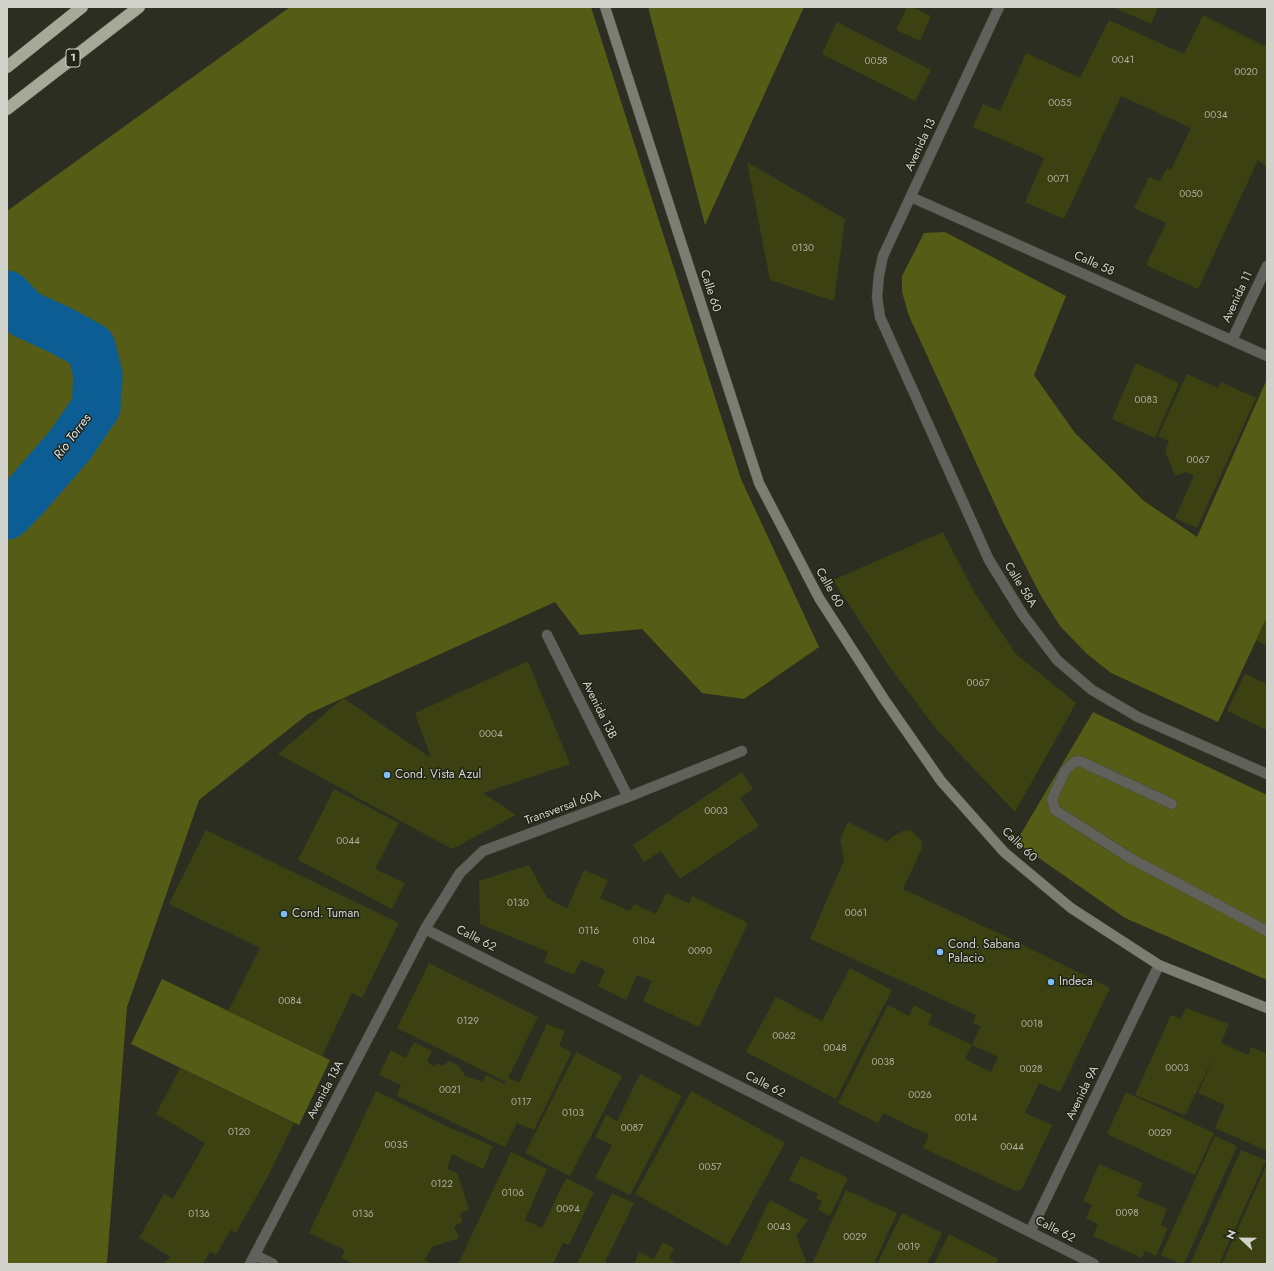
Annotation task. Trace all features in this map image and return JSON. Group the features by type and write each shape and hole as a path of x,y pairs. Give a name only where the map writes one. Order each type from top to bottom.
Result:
{"highway":[{"path":"7,67 82,7"},
{"name":"1","path":"7,109 139,7"}],"street":[{"name":"Calle 60","path":"605,7 759,483 818,598 884,699 941,781 1004,852 1071,908 1159,965 1267,1008"},
{"name":"Avenida 13","path":"877,297 879,275 883,256 999,7"},
{"name":"Calle 58","path":"911,197 1267,356"},
{"name":"Avenida 11","path":"1232,340 1267,266"},
{"name":"Calle 58A","path":"877,297 880,317 888,336 989,560 1023,615 1057,660 1092,690 1138,716 1267,774"},
{"name":"Avenida 13B","path":"547,635 628,797"},
{"name":"Transversal 60A","path":"425,928 460,873 484,851 628,797 742,751"},
{"path":"1172,804 1080,761 1074,762 1065,771 1052,799 1055,810 1130,858 1267,931"},
{"name":"Calle 62","path":"425,928 1094,1264"},
{"name":"Avenida 13A","path":"252,1259 425,928"},
{"name":"Avenida 9A","path":"1030,1232 1159,965"},
{"path":"252,1259 273,1264"}],"green space":[{"path":"290,7 591,7 741,479 819,647 744,699 702,693 642,629 580,635 555,602 308,714 199,800 127,1007 107,1262 105,1264 7,1264 7,211"},
{"path":"648,7 804,7 705,225"},
{"path":"945,232 1066,296 1034,375 1075,433 1144,501 1197,537 1267,379 1267,617 1218,722 1111,673 1087,654 1060,626 1041,596 1004,524 909,316 902,292 902,276 924,233"},
{"path":"1093,712 1267,795 1267,980 1125,918 1016,842"},
{"path":"162,979 330,1060 299,1125 131,1044"}],"building":[{"path":"907,7 912,7 931,16 920,41 896,30"},
{"path":"1113,7 1158,7 1151,24"},
{"path":"1203,15 1267,47 1267,165 1266,167 1258,160 1198,289 1146,265 1166,223 1134,208 1149,177 1160,181 1167,168 1171,170 1191,128 1121,96 1064,219 1025,202 1044,158 973,127 983,104 1000,111 1026,53 1080,78 1109,20 1184,54"},
{"path":"837,22 931,70 915,101 822,54"},
{"path":"747,162 845,219 834,301 770,280"},
{"path":"1136,363 1179,383 1155,438 1112,419"},
{"path":"1187,374 1218,388 1221,382 1256,398 1197,528 1175,518 1194,476 1186,472 1175,476 1165,451 1169,441 1158,436"},
{"path":"943,532 974,592 1016,654 1076,703 1015,812 937,730 889,666 833,580"},
{"path":"1267,618 1267,646 1256,640"},
{"path":"528,661 570,764 483,793 516,815 452,849 278,754 343,698 431,758 415,713"},
{"path":"1245,674 1267,684 1267,730 1227,711"},
{"path":"742,772 753,789 740,798 759,826 680,879 661,851 644,862 633,845"},
{"path":"334,789 399,823 375,869 405,883 392,909 298,860"},
{"path":"848,822 888,842 892,837 903,831 910,830 921,840 922,848 903,889 1011,939 1110,988 1060,1092 1039,1083 1025,1113 1052,1125 1024,1185 1020,1190 1016,1191 923,1148 929,1135 883,1113 878,1123 838,1103 888,1005 909,1016 914,1005 932,1015 928,1024 972,1045 981,1026 973,1023 976,1015 810,939 844,860 840,839","holes":["972,1045 998,1057 991,1072 965,1059"]},
{"name":"Cond. Tuman","path":"206,830 399,923 362,998 352,993 322,1056 228,1011 260,948 169,904"},
{"path":"529,865 547,898 567,909 584,870 608,880 600,898 630,911 634,904 656,914 666,893 689,903 692,896 748,923 699,1027 643,1001 652,981 637,975 626,1000 598,986 605,970 581,960 574,975 544,962 548,952 480,924 479,881"},
{"path":"429,963 538,1017 508,1078 519,1083 547,1024 565,1031 559,1046 572,1052 534,1130 517,1123 505,1147 397,1096 401,1085 379,1075 391,1050 406,1058 414,1042 432,1051 427,1062 435,1067 437,1063 443,1066 449,1061 456,1064 465,1076 483,1082 486,1075 505,1084 506,1082 397,1028"},
{"path":"850,968 892,990 836,1099 746,1052 776,997 822,1021"},
{"path":"1186,1008 1229,1024 1221,1043 1248,1055 1251,1047 1267,1054 1267,1151 1215,1128 1225,1105 1198,1093 1214,1057 1185,1115 1135,1095 1171,1015 1181,1019"},
{"path":"576,1052 622,1076 570,1176 525,1153"},
{"path":"180,1068 294,1123 267,1178 236,1233 231,1230 216,1255 210,1252 203,1264 163,1264 171,1257 139,1238 164,1194 173,1199 205,1143 156,1114"},
{"path":"640,1074 682,1096 630,1195 595,1178 612,1145 595,1137 606,1115 617,1121"},
{"path":"376,1091 450,1128 493,1146 483,1169 452,1154 447,1169 457,1173 469,1209 460,1214 463,1222 454,1226 459,1238 432,1247 425,1260 432,1264 354,1264 341,1258 345,1250 309,1233"},
{"path":"691,1091 785,1143 728,1246 635,1194"},
{"path":"1126,1092 1214,1133 1195,1175 1107,1134"},
{"path":"1215,1136 1237,1146 1184,1264 1181,1264 1161,1255"},
{"path":"1241,1150 1266,1160 1219,1264 1190,1264"},
{"path":"511,1152 547,1169 525,1220 542,1228 566,1178 594,1192 569,1245 563,1243 553,1264 458,1264"},
{"path":"801,1156 848,1178 830,1216 818,1210 822,1201 816,1198 818,1194 789,1180"},
{"path":"1099,1164 1143,1183 1137,1196 1167,1209 1161,1225 1168,1228 1156,1256 1145,1251 1142,1258 1093,1236 1098,1224 1086,1218 1092,1205 1083,1201"},
{"path":"1267,1164 1267,1264 1222,1264"},
{"path":"846,1190 897,1213 874,1264 812,1264"},
{"path":"612,1193 634,1203 605,1262 608,1264 577,1264"},
{"path":"770,1200 808,1220 796,1236 806,1261 804,1264 739,1264"},
{"path":"902,1213 942,1233 927,1264 877,1264"},
{"path":"949,1234 998,1259 996,1264 934,1264"},
{"path":"663,1242 674,1248 669,1259 674,1261 673,1264 634,1264 639,1252 654,1259"}],"waterway":[{"name":"Río Torres","path":"7,295 25,314 62,331 91,347 98,375 96,407 70,445 24,498 7,515"}],"place":[{"name":"Cond. Vista Azul","path":"387,775"},
{"name":"Cond. Tuman","path":"284,914"},
{"name":"Cond. Sabana Palacio","path":"940,952"},
{"name":"Indeca","path":"1051,982"}]}
